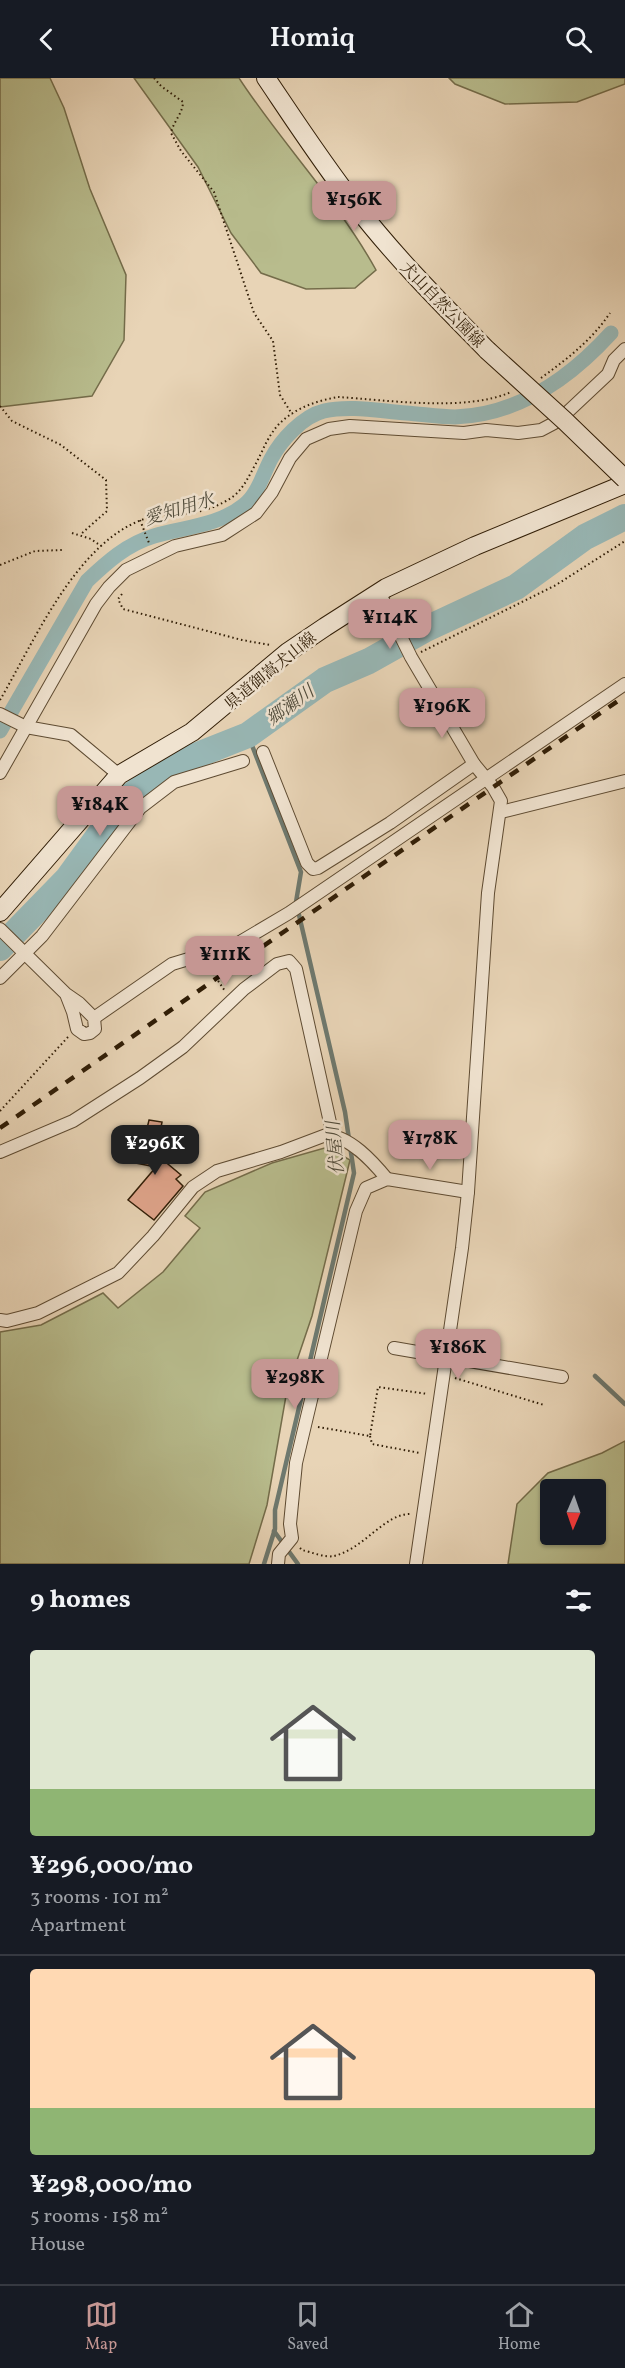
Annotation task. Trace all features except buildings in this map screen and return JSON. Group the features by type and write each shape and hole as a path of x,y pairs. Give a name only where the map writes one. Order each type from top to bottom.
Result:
{"main road":[{"name":"犬山自然公園線","path":"266,78 316,155 412,273 487,350 625,479"},
{"path":"274,78 288,110"},
{"name":"県道御嵩犬山線","path":"0,912 119,775 192,732 288,652 379,592 476,546 625,484"}],"street":[{"path":"0,773 96,604 109,586 126,570 153,555 175,546 222,535 256,513 272,492 290,458 306,439 329,429 350,426 464,434 486,430 518,433 541,430 558,421 608,374 614,360 625,349"},
{"path":"379,592 395,629 411,657 474,764 497,792 501,801 488,893 468,1192 416,1564"},
{"path":"94,1018 172,964 235,945 290,913 484,778 625,684"},
{"path":"0,714 26,728 71,735 119,775"},
{"path":"263,752 307,863 313,869 390,823 474,764"},
{"path":"0,978 25,955 99,864 140,808 174,782 243,761"},
{"path":"501,812 625,781"},
{"path":"0,929 66,994 94,1018 95,1029 90,1034 84,1034 76,1029 74,1012 66,994"},
{"path":"0,1152 73,1121 140,1078 183,1047 244,988 277,964 290,961 296,969 333,1136"},
{"path":"0,1320 8,1321 38,1313 118,1273 153,1236 193,1187 217,1171 326,1136 333,1136 363,1152 387,1179"},
{"path":"278,1559 292,1538 290,1524 296,1463 356,1211 366,1188 387,1179 468,1192"},
{"path":"394,1347 562,1377"}],"path":[{"path":"154,78 183,102 183,108 174,121 171,133 181,151 214,192 254,313 273,341 280,395 292,414"},
{"path":"0,406 12,421 61,446 106,480 107,511 80,536"},
{"path":"140,520 153,555"},
{"path":"72,533 91,539 100,546"},
{"path":"411,657 556,585 625,541"},
{"path":"0,565 34,550 62,550"},
{"path":"123,593 118,599 123,609 242,640 281,647 288,652"},
{"path":"200,956 231,1001"},
{"path":"0,1111 76,1029"},
{"path":"444,1374 544,1405"},
{"path":"424,1459 420,1453 372,1444 370,1436 378,1387 429,1394"},
{"path":"306,1425 370,1436"},
{"path":"292,1538 302,1550 332,1556 354,1548 393,1518 402,1514 423,1515"}],"green space":[{"path":"0,78 50,78 64,108 90,189 126,275 124,340 92,396 0,407"},
{"path":"134,78 239,78 345,220 376,270 355,288 306,289 261,273 231,233 198,167"},
{"path":"449,78 625,78 625,84 577,102 505,104 455,84"},
{"path":"328,1147 350,1160 312,1316 287,1390 267,1505 249,1564 0,1564 0,1332 41,1325 103,1293 118,1308 163,1272 200,1228 185,1216 205,1192 272,1163"},
{"path":"625,1441 625,1564 508,1564 517,1504 540,1481 540,1545 606,1545 606,1479 542,1479 548,1473 602,1453"}],"waterway":[{"name":"愛知用水","path":"0,731 87,581 126,549 144,539 212,522 244,505 257,490 271,459 281,444 308,418 324,411 344,408 455,417 478,415 500,409 521,401 560,379 611,333"},
{"name":"郷瀬川","path":"0,948 68,878 124,801 167,767 248,735 325,680 369,661 426,629 516,587 585,537 625,517"},
{"name":"伏屋川","path":"248,735 301,872 296,902 345,1112 354,1173 275,1510 275,1529 264,1564"},
{"path":"595,1376 625,1404"},
{"path":"274,1531 298,1564"}],"railway":[{"path":"0,1128 625,696"}]}
